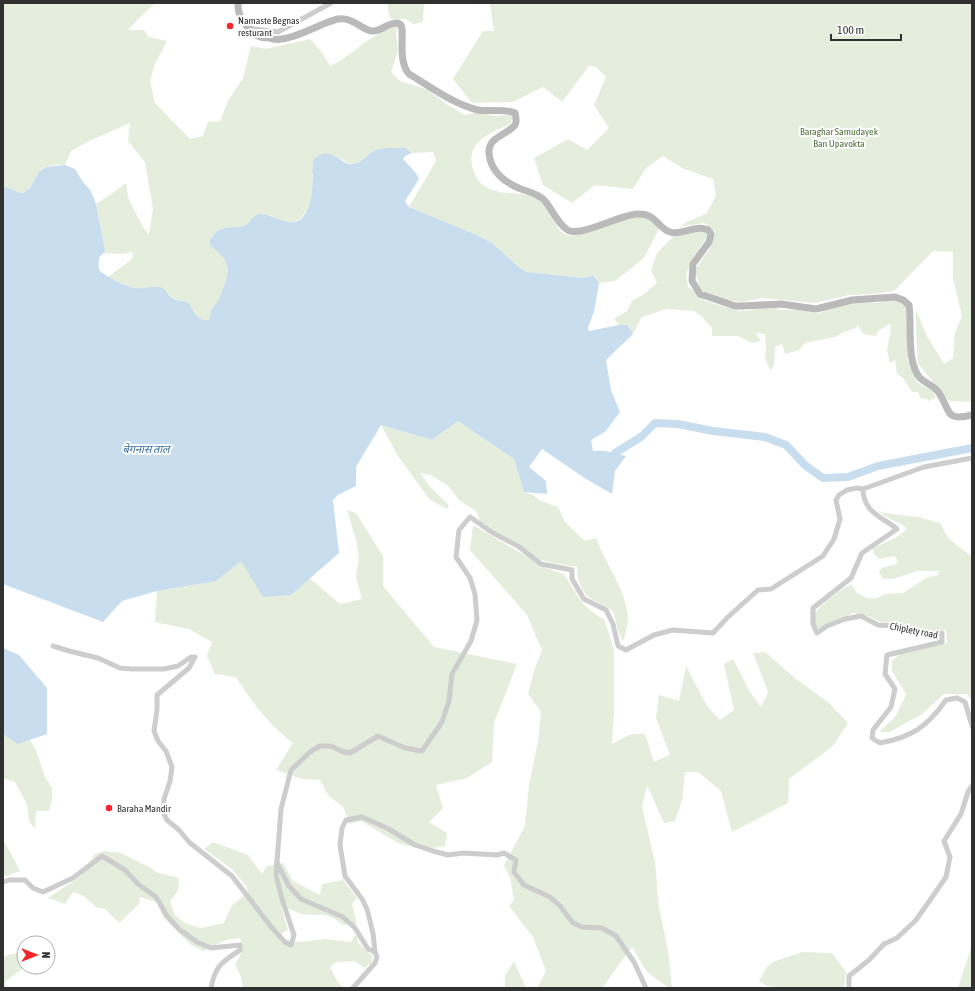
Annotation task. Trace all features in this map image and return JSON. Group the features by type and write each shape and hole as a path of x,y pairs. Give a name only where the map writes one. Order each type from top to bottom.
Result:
{"main road":[{"path":"238,3 238,13 248,28 261,38 281,39 295,36 338,19 356,22 373,31 389,24 398,23 401,25 402,29 403,63 409,74 458,103 480,110 510,111 516,113 515,125 491,143 489,152 493,167 502,179 520,189 535,194 544,200 565,229 571,232 578,231 629,215 638,214 651,216 667,231 672,233 702,227 708,230 711,234 709,242 693,264 692,281 700,294 735,306 781,304 816,309 852,300 895,297 903,300 909,305 911,316 909,334 913,359 919,377 936,389 949,413 955,417 961,418 972,415"}],"street":[{"path":"248,28 278,32 331,3"},
{"path":"53,646 98,658 120,668 132,669 164,669 178,666 191,657 195,657 189,668 157,695 157,710 154,731 158,741 166,751 172,767 170,782 164,799 163,812 167,820 179,830 190,844 232,876 272,928 285,942 291,945 294,936 276,875 281,809 291,770 310,752 320,746 331,746 340,751 350,752 378,736 405,748 422,751 442,722 449,701 452,674 471,641 477,620 475,594 470,578 456,557 459,530 470,516 493,533 518,546 541,564 572,570 572,580 584,599 606,610 613,624 618,646 626,650 654,635 673,630 714,633 728,617 758,590 771,589 823,556 834,539 840,519 836,500 839,495 847,490 857,488 864,489 924,467 972,458"},
{"name":"Chiplety road","path":"864,489 864,496 869,506 879,518 897,529 862,553 851,578 813,608 813,624 817,633 828,626 845,619 861,616 878,625 901,626 916,633 942,633 942,642 886,655 885,674 895,690 891,708 884,714 873,730 872,738 880,743 912,734 935,716 946,700 957,698 965,702 972,726"},
{"path":"849,988 849,976 869,960 884,944 898,938 916,920 946,877 950,857 944,841 961,814 968,792 972,786"},
{"path":"353,988 375,963 377,957 367,909 362,899 345,876 340,845 342,828 346,820 362,817 387,828 415,845 433,851 448,855 464,853 497,855 504,853 516,860 514,872 524,885 550,898 560,906 573,923 582,927 602,928 616,936 634,962 646,988"},
{"path":"3,882 9,880 25,880 33,888 43,892 73,878 102,856 124,870 138,884 156,897 167,916 180,930 197,942 211,948 240,945 240,950 215,970 211,988"},
{"path":"277,862 289,886 301,899 344,917 355,928 368,949 375,952"}],"green space":[{"path":"3,3 156,3 128,30 144,30 149,37 167,41 155,64 150,81 155,103 190,139 203,136 208,122 220,121 228,101 243,78 251,46 266,49 310,39 321,51 330,66 343,59 375,36 400,25 396,32 398,51 391,72 400,81 426,89 465,115 478,112 495,116 514,115 510,124 486,136 480,141 472,154 471,162 474,172 484,186 498,192 526,195 535,198 548,210 559,230 564,234 571,236 636,216 653,219 660,227 644,258 615,281 599,283 593,275 584,278 527,272 519,267 492,243 477,235 409,207 436,161 433,152 412,153 405,148 387,148 355,164 348,163 342,159 312,174 310,201 304,214 294,222 285,222 270,215 238,228 219,229 211,237 210,245 224,258 228,269 226,280 219,300 214,306 209,320 200,319 186,303 170,297 156,286 134,289 108,277 132,259 133,252 121,254 104,253 105,250 96,204 126,183 128,198 143,227 149,235 153,209 145,162 128,141 130,123 89,141 71,151 65,165 55,165 44,168 40,171 27,191 20,193 3,187"},
{"path":"387,3 424,3 423,21 413,24 406,19 391,19"},
{"name":"Baraghar Samudayek Ban Upavokta","path":"490,3 972,3 972,402 949,401 918,364 916,310 927,336 944,364 953,358 955,333 962,316 953,279 953,252 933,251 894,291 874,294 849,295 815,303 762,298 742,302 717,299 700,289 695,270 710,248 715,232 704,223 680,227 686,222 706,214 716,196 713,179 684,169 663,156 646,168 633,189 595,185 572,203 543,185 534,158 568,139 587,150 609,128 594,105 606,77 596,67 589,66 562,102 543,87 513,102 472,103 453,79 483,31 494,31"},
{"path":"702,230 708,235 692,259 686,275 688,287 695,291 705,301 740,311 773,305 779,310 808,311 818,314 838,305 854,301 876,303 888,299 906,303 908,361 917,382 932,390 936,397 929,401 926,398 921,399 918,392 912,392 903,378 897,374 895,360 890,363 887,349 891,330 890,324 878,331 876,336 863,334 858,325 856,328 835,337 805,343 799,350 785,354 782,344 775,347 774,364 771,371 765,359 765,334 756,333 761,341 752,343 738,336 712,336 712,328 694,311 666,309 642,317 633,334 627,325 619,325 614,319 627,311 632,301 644,294 657,283 651,270 657,253 674,236"},
{"path":"458,421 514,459 524,492 533,495 539,500 558,507 565,522 585,541 596,538 624,597 628,621 623,642 613,611 592,599 583,591 578,577 577,567 538,559 518,543 498,533 480,521 476,511 460,501 448,486 431,475 420,473 431,488 449,505 447,509 429,499 398,456 381,425 432,440"},
{"path":"347,510 356,513 383,556 383,586 434,647 517,664 494,723 492,762 467,778 436,785 443,808 429,822 447,833 445,846 432,848 423,846 408,846 398,843 361,821 349,824 344,808 328,795 320,780 302,779 276,770 293,743 276,729 262,713 236,677 215,674 207,656 212,642 189,629 155,622 157,591 216,581 241,560 291,595 309,578 340,604 362,599 356,577 359,557 356,540"},
{"path":"877,510 884,513 918,517 940,523 948,538 972,557 972,701 967,694 944,694 922,714 890,732 879,732 896,716 906,694 892,671 892,660 901,654 947,643 946,630 920,630 912,626 893,622 880,622 871,617 854,613 821,628 817,628 814,619 818,609 823,604 851,584 857,593 867,598 877,598 885,594 903,593 926,578 938,575 939,571 917,571 893,579 883,579 879,572 882,568 896,564 898,561 895,556 879,559 874,554 873,549 901,535 907,528 884,516"},
{"path":"473,525 548,569 564,574 585,606 604,619 614,650 614,712 612,744 631,734 645,734 654,762 670,755 656,718 659,695 679,701 686,666 707,706 720,720 734,710 724,664 733,659 750,692 761,707 768,692 753,653 765,652 796,679 828,702 848,723 832,747 789,779 788,803 732,832 721,791 698,772 685,772 682,800 675,821 664,823 647,785 642,807 655,862 659,908 668,950 672,988 669,988 647,972 632,947 602,988 537,988 546,971 533,937 509,906 514,900 510,877 504,865 525,826 529,785 538,742 541,712 528,694 534,671 542,650 527,615 470,550"},
{"path":"3,734 18,743 30,740 36,750 45,777 52,788 52,800 49,811 36,811 35,829 29,821 27,804 15,782 3,778"},
{"path":"3,840 20,871 7,876 3,875"},
{"path":"213,842 248,855 262,874 267,866 283,863 293,881 320,895 322,884 343,880 357,898 352,904 357,924 343,925 331,917 302,914 281,906 288,930 281,934 287,941 300,942 325,939 351,942 354,936 357,936 358,943 372,956 372,962 365,968 354,961 337,962 330,967 337,981 343,988 243,988 241,977 235,964 241,952 240,938 226,940 203,951 190,944 163,917 157,902 140,897 139,904 119,923 105,909 96,907 84,896 73,892 65,904 48,898 81,876 95,854 105,851 121,853 158,873 179,878 178,891 170,901 175,915 185,923 200,928 224,923 232,905 243,896 251,902 246,886 232,869 204,849"},
{"path":"972,945 972,988 958,988"},
{"path":"802,952 832,953 846,972 844,988 785,988 767,986 759,981 767,967 773,962"},
{"path":"16,953 16,974 6,981 5,986 11,988 3,988 3,958"},
{"path":"514,961 526,988 505,987 505,976"}],"water":[{"name":"बेगनास ताल","path":"387,148 405,148 412,153 405,156 403,159 416,173 419,179 405,201 409,207 477,235 492,243 519,267 527,272 584,278 593,275 599,283 594,312 588,327 589,331 619,325 627,325 633,334 606,360 611,390 620,412 605,432 591,440 593,451 605,451 626,456 615,471 612,494 586,479 542,449 529,467 546,481 547,494 524,492 514,459 458,421 432,440 381,425 356,467 356,486 338,495 333,500 339,553 291,595 263,597 241,561 216,581 157,591 122,601 103,622 3,584 3,187 23,193 30,188 39,172 46,167 65,165 75,169 91,191 96,204 105,250 99,258 99,270 115,280 134,288 160,287 172,298 189,304 201,319 209,320 212,309 219,299 226,280 228,269 224,258 210,245 210,240 214,234 225,228 241,227 260,214 265,214 288,222 298,221 307,211 312,189 313,160 319,155 333,155 346,163 354,164 360,162 374,151"},
{"path":"3,648 19,655 47,688 47,734 18,744 3,734"}],"waterway":[{"path":"615,453 641,437 655,423 678,424 713,431 765,437 786,445 806,466 823,478 848,477 878,466 972,448"}],"place":[{"name":"Namaste Begnas resturant","path":"230,26"},
{"name":"Baraha Mandir","path":"109,808"}]}
